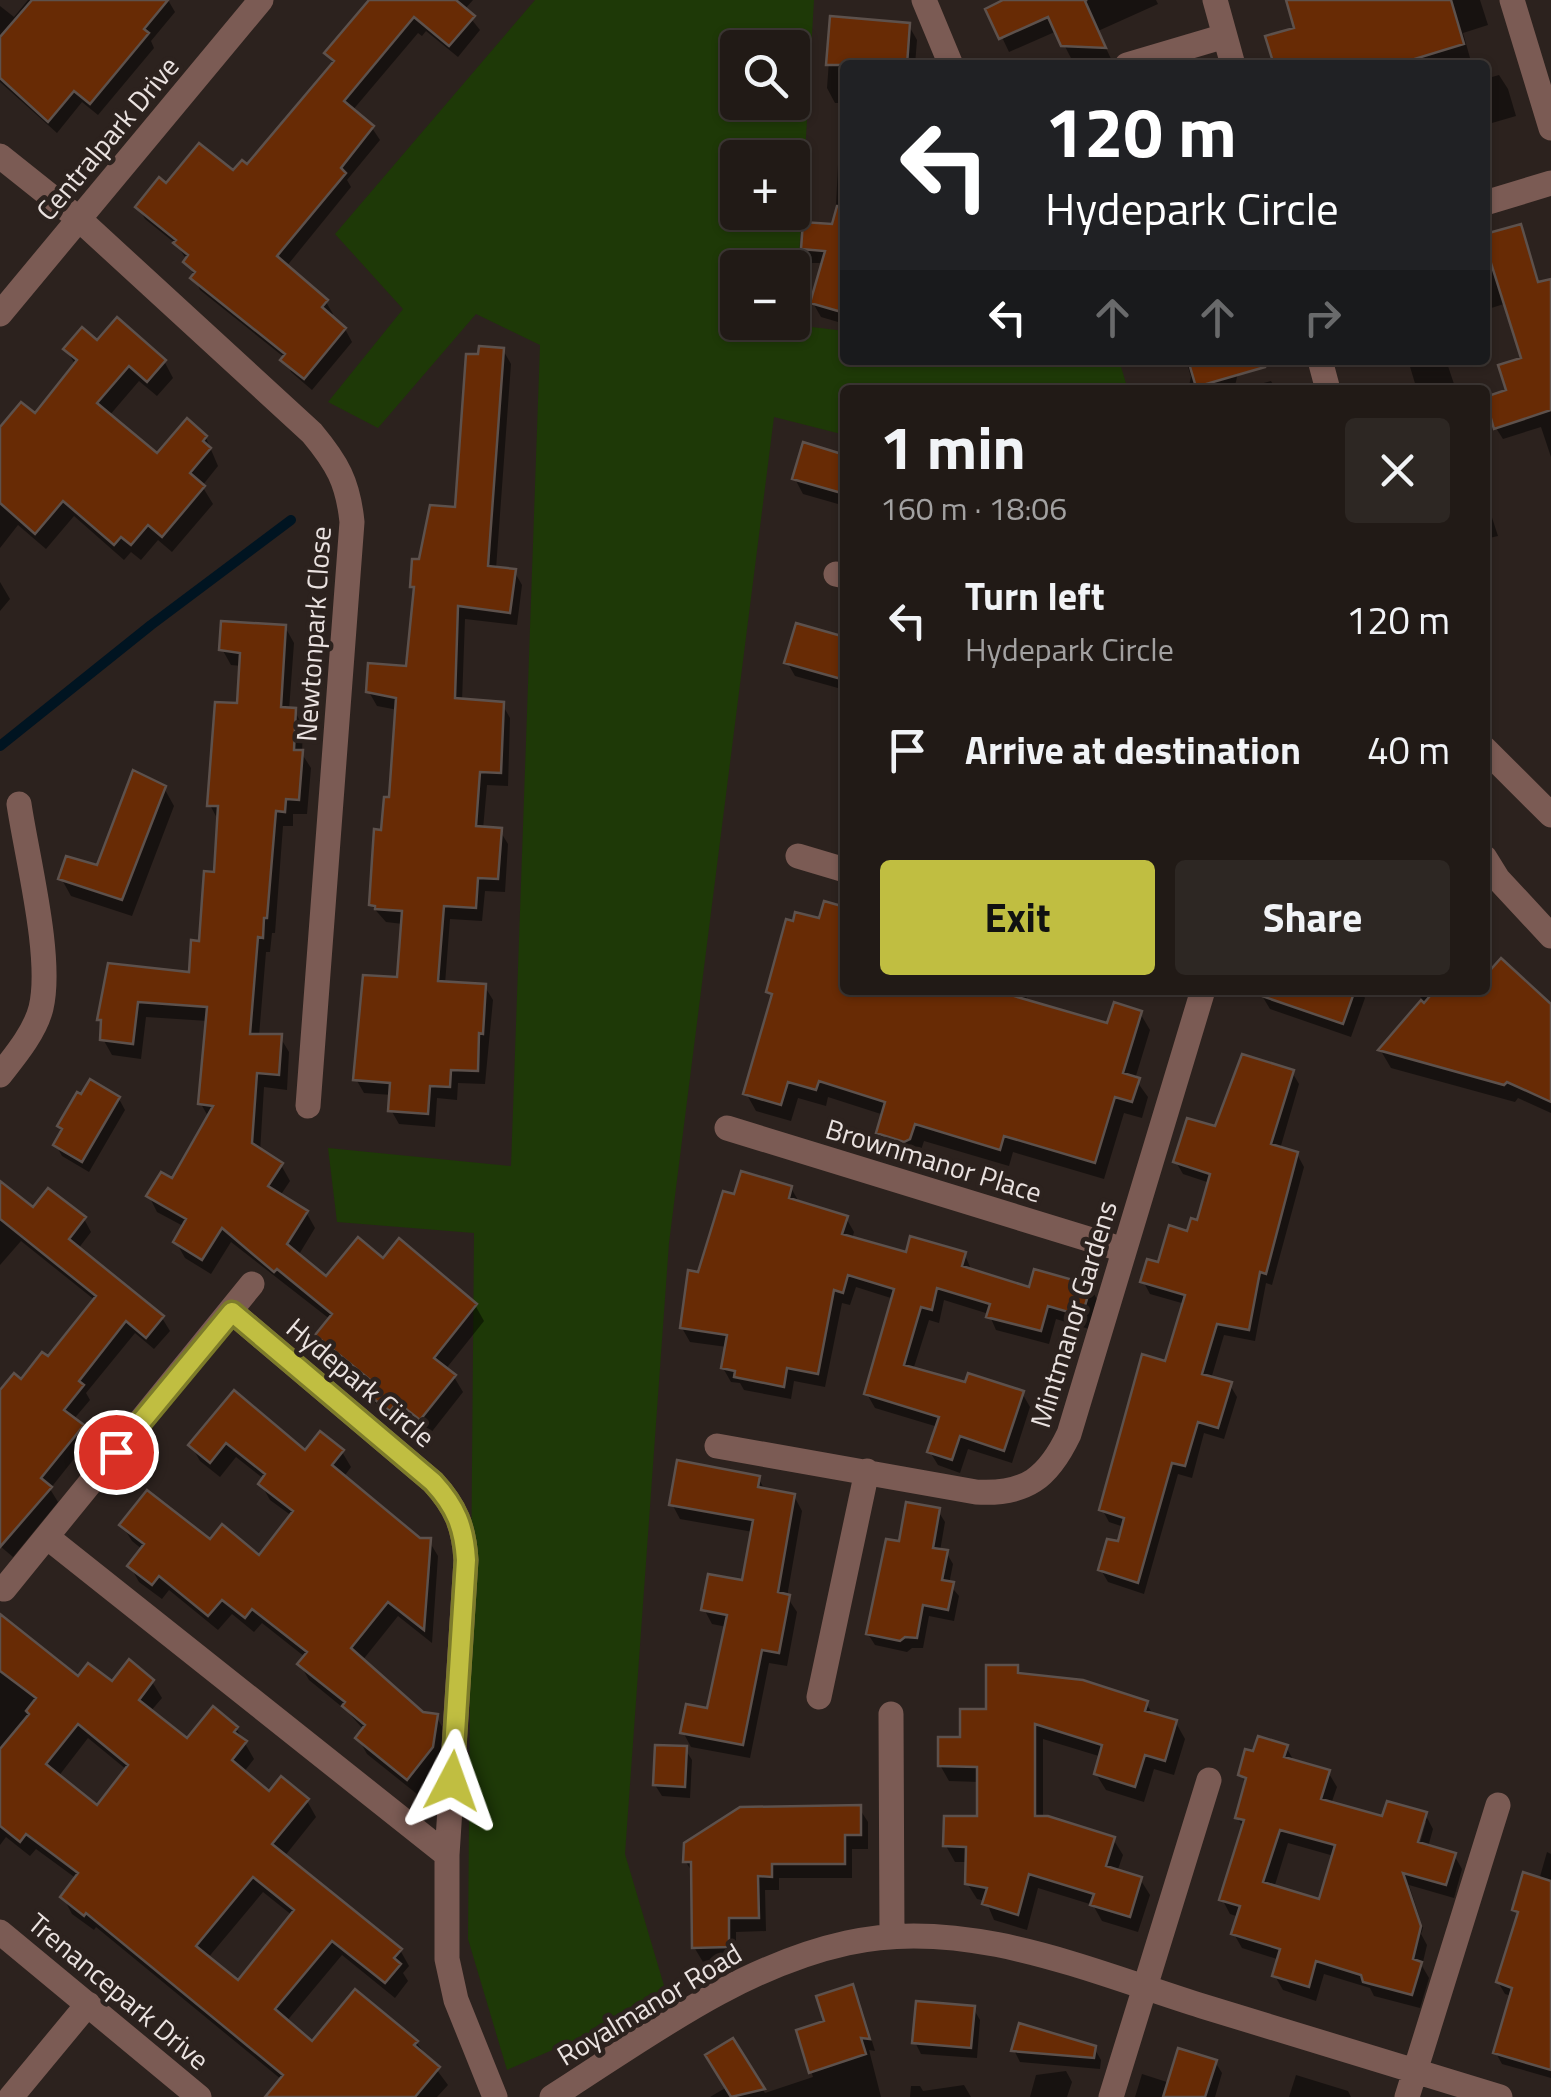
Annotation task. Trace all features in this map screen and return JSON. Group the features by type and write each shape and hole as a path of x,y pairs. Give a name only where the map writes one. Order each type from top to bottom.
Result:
{"street":[{"name":"Centralpark Drive","path":"0,314 261,0"},
{"path":"924,0 948,60"},
{"path":"1215,0 1232,60"},
{"path":"1512,0 1551,128"},
{"path":"1144,60 1225,36"},
{"name":"Newtonpark Close","path":"0,156 79,219 312,433 333,459 349,492 352,522 308,1106"},
{"path":"1490,201 1551,183"},
{"path":"1490,753 1551,816"},
{"path":"0,1075 17,1054 40,1010 45,968 19,804"},
{"path":"798,856 840,869"},
{"path":"1490,866 1551,936"},
{"name":"Mintmanor Gardens","path":"718,1446 996,1493 1030,1484 1044,1474 1070,1434 1201,995"},
{"name":"Brownmanor Place","path":"727,1128 1124,1250"},
{"path":"4,1588 252,1284"},
{"name":"Hydepark Circle","path":"232,1312 433,1482 460,1520 466,1560 445,1929 450,1979 495,2097"},
{"path":"819,1697 866,1471"},
{"path":"47,1537 447,1855"},
{"path":"891,1714 892,1936"},
{"path":"1111,2097 1208,1780"},
{"path":"1407,2097 1498,1806"},
{"name":"Trenancepark Drive","path":"0,1932 199,2097"},
{"name":"Royalmanor Road","path":"552,2097 684,2014 766,1969 848,1942 892,1936 940,1938 1018,1950 1500,2097"},
{"path":"11,2097 88,2004"}],"green space":[{"path":"535,0 814,0 810,68 810,30 720,30 720,120 807,120 806,140 720,140 720,230 801,230 799,250 720,250 720,340 810,340 810,327 840,330 840,365 1120,365 1126,385 840,385 840,434 774,417 669,1243 625,1854 668,1999 507,2070 468,1939 474,1233 337,1222 328,1148 511,1166 540,345 476,314 378,428 328,402 403,309 335,234"}],"building":[{"path":"32,0 168,0 144,29 149,33 90,104 74,91 48,122 0,78 0,37"},
{"path":"369,0 456,0 475,16 449,46 414,17 344,101 374,126 341,168 346,173 277,256 328,300 322,307 346,328 304,379 280,360 285,354 190,278 195,272 183,262 188,255 173,243 176,240 135,207 159,177 166,183 199,143 233,170 242,160 247,164 334,61 324,53"},
{"path":"1003,0 1087,0 1106,48 1061,46 1048,17 999,39 985,9"},
{"path":"1286,0 1451,0 1464,44 1411,60 1272,60 1265,36 1294,28"},
{"path":"830,16 910,23 907,60 840,60 840,65 826,65"},
{"path":"840,206 840,312 810,303 825,251 801,249 802,230 810,230 810,222 832,224"},
{"path":"1521,224 1538,282 1551,279 1551,410 1494,429 1490,395 1506,390 1498,365 1521,358 1490,263 1490,233"},
{"path":"117,317 166,360 147,382 129,366 97,403 157,453 187,418 207,436 203,441 211,448 190,473 205,486 162,537 148,525 131,545 121,537 114,545 63,501 35,534 0,503 0,427 21,402 35,413 77,360 63,349 82,327 97,340"},
{"path":"479,346 504,348 488,566 516,569 510,613 458,606 455,698 504,702 501,773 480,772 476,826 502,828 498,879 478,878 476,908 444,906 438,981 486,984 483,1034 479,1033 478,1071 451,1070 450,1087 430,1086 428,1114 388,1111 390,1083 353,1080 363,975 397,977 402,911 369,905 374,829 381,830 384,797 389,797 396,698 366,692 368,663 406,666 414,587 410,587 412,559 419,559 430,505 455,507 466,354 478,354"},
{"path":"1189,365 1265,365 1203,385 1195,385"},
{"path":"803,442 840,453 840,493 792,479"},
{"path":"221,621 286,625 281,707 296,708 294,750 303,750 299,800 286,799 285,812 276,811 267,918 263,938 258,937 250,1034 282,1034 279,1075 257,1073 252,1143 283,1163 268,1186 308,1211 287,1244 326,1276 358,1237 383,1258 399,1238 477,1304 434,1358 456,1375 420,1420 397,1402 390,1411 367,1394 375,1384 315,1335 332,1314 277,1269 274,1272 222,1228 202,1260 173,1242 186,1219 146,1196 161,1172 172,1178 213,1106 198,1104 207,1007 138,1002 133,1044 100,1040 101,1020 97,1020 108,963 189,972 191,940 199,941 204,871 214,872 218,806 207,806 215,702 237,703 240,653 219,650"},
{"path":"796,623 840,636 840,679 784,663"},
{"path":"133,770 166,786 122,900 58,879 66,856 97,865"},
{"path":"824,901 840,906 840,995 1014,995 1107,1023 1114,1002 1142,1011 1123,1073 1140,1078 1132,1102 1115,1097 1095,1163 1004,1136 1000,1150 915,1124 910,1139 904,1142 876,1133 885,1102 819,1081 816,1090 788,1082 781,1105 743,1094 772,994 766,992 786,919 793,921 795,912 819,918"},
{"path":"1501,958 1551,1004 1551,1102 1507,1082 1504,1085 1378,1050 1421,1000 1424,1003 1431,995 1490,995 1490,970"},
{"path":"1259,995 1353,995 1343,1024"},
{"path":"1242,1054 1294,1070 1271,1144 1298,1152 1266,1274 1260,1272 1249,1330 1217,1324 1202,1374 1232,1382 1218,1428 1198,1422 1185,1466 1172,1463 1138,1583 1098,1570 1107,1539 1118,1541 1124,1518 1099,1510 1142,1354 1165,1361 1185,1295 1140,1282 1147,1259 1158,1262 1169,1225 1187,1231 1191,1218 1197,1220 1210,1174 1173,1162 1187,1118 1215,1126"},
{"path":"90,1079 120,1097 82,1162 53,1145 62,1129 57,1126 77,1092 81,1094"},
{"path":"741,1171 792,1186 789,1198 848,1216 842,1234 906,1252 910,1236 966,1252 962,1266 1029,1287 1034,1269 1091,1285 1082,1316 1048,1306 1041,1331 986,1317 990,1304 937,1288 932,1310 921,1307 904,1365 965,1382 968,1373 1024,1391 1004,1451 960,1436 952,1460 927,1452 939,1417 864,1394 894,1289 848,1275 843,1293 834,1290 818,1374 787,1368 784,1387 734,1377 735,1371 721,1368 727,1335 680,1328 688,1270 698,1272 723,1191 734,1194"},
{"path":"0,1181 33,1207 48,1188 86,1217 69,1239 164,1316 146,1338 126,1321 79,1381 84,1385 64,1410 84,1425 41,1478 52,1487 0,1547 0,1390 14,1373 21,1379 42,1352 48,1356 96,1296 0,1219"},
{"path":"234,1390 305,1450 320,1431 344,1450 332,1465 420,1538 431,1538 424,1630 388,1602 351,1648 423,1712 438,1714 433,1747 407,1780 355,1738 365,1725 342,1706 345,1702 297,1664 307,1652 252,1609 245,1618 222,1600 208,1616 159,1576 152,1585 127,1566 144,1544 119,1525 147,1490 210,1539 222,1524 259,1555 293,1511 258,1484 265,1474 226,1443 210,1463 188,1445"},
{"path":"677,1460 760,1476 758,1487 795,1494 778,1592 790,1595 779,1653 762,1650 743,1745 680,1733 686,1704 707,1708 727,1615 701,1610 708,1574 742,1580 753,1520 669,1505"},
{"path":"906,1502 940,1508 933,1548 948,1550 942,1580 954,1582 948,1610 923,1605 917,1638 905,1637 900,1641 866,1634 886,1539 899,1541"},
{"path":"0,1614 78,1676 88,1663 112,1681 129,1659 154,1680 139,1700 187,1738 213,1706 238,1727 234,1732 247,1741 232,1760 269,1791 281,1776 309,1799 272,1844 402,1949 394,1958 401,1964 385,1983 332,1941 275,2009 312,2041 355,1989 418,2041 414,2045 440,2067 415,2097 265,2097 283,2075 86,1913 84,1916 60,1897 78,1873 26,1834 20,1842 0,1826 0,1749 29,1714 26,1711 36,1698 0,1671","holes":["78,1724 128,1765 97,1805 46,1764","253,1877 294,1910 238,1980 196,1946"]},
{"path":"986,1665 1018,1665 1018,1673 1083,1680 1148,1701 1145,1711 1177,1720 1165,1761 1145,1755 1135,1787 1094,1774 1102,1745 1035,1724 1035,1816 1048,1816 1115,1837 1106,1866 1142,1877 1130,1917 1090,1905 1094,1894 1029,1874 1018,1915 982,1904 987,1888 965,1884 966,1847 943,1846 944,1816 977,1816 977,1767 938,1766 938,1737 960,1737 960,1709 986,1709"},
{"path":"1258,1736 1288,1745 1284,1757 1330,1770 1321,1799 1382,1816 1387,1801 1427,1812 1418,1842 1456,1853 1446,1885 1403,1873 1421,1926 1413,1959 1422,1962 1412,1995 1363,1982 1361,1975 1316,1961 1309,1987 1272,1976 1280,1949 1231,1934 1240,1906 1219,1900 1244,1820 1235,1818 1246,1778 1238,1775 1245,1749 1253,1751","holes":["1280,1830 1335,1845 1319,1899 1263,1882"]},
{"path":"655,1745 687,1746 685,1787 653,1785"},
{"path":"861,1805 861,1835 845,1835 845,1864 772,1864 772,1877 758,1876 759,1918 729,1918 729,1947 692,1948 691,1862 683,1862 684,1843 740,1807"},
{"path":"1523,1872 1551,1881 1551,2070 1493,2053 1512,1988 1496,1982 1518,1912 1512,1910"},
{"path":"853,1984 870,2039 861,2038 866,2054 809,2073 796,2030 824,2021 816,1996"},
{"path":"916,2001 975,2006 971,2048 912,2043"},
{"path":"1019,2023 1096,2046 1094,2058 1011,2051"},
{"path":"733,2038 765,2089 731,2097 705,2055"},
{"path":"1178,2048 1217,2060 1205,2097 1163,2097"}],"waterway":[{"path":"0,746 291,520"}],"route":[{"path":"116,1452 232,1312 433,1482 460,1520 466,1560 452,1781"}]}
